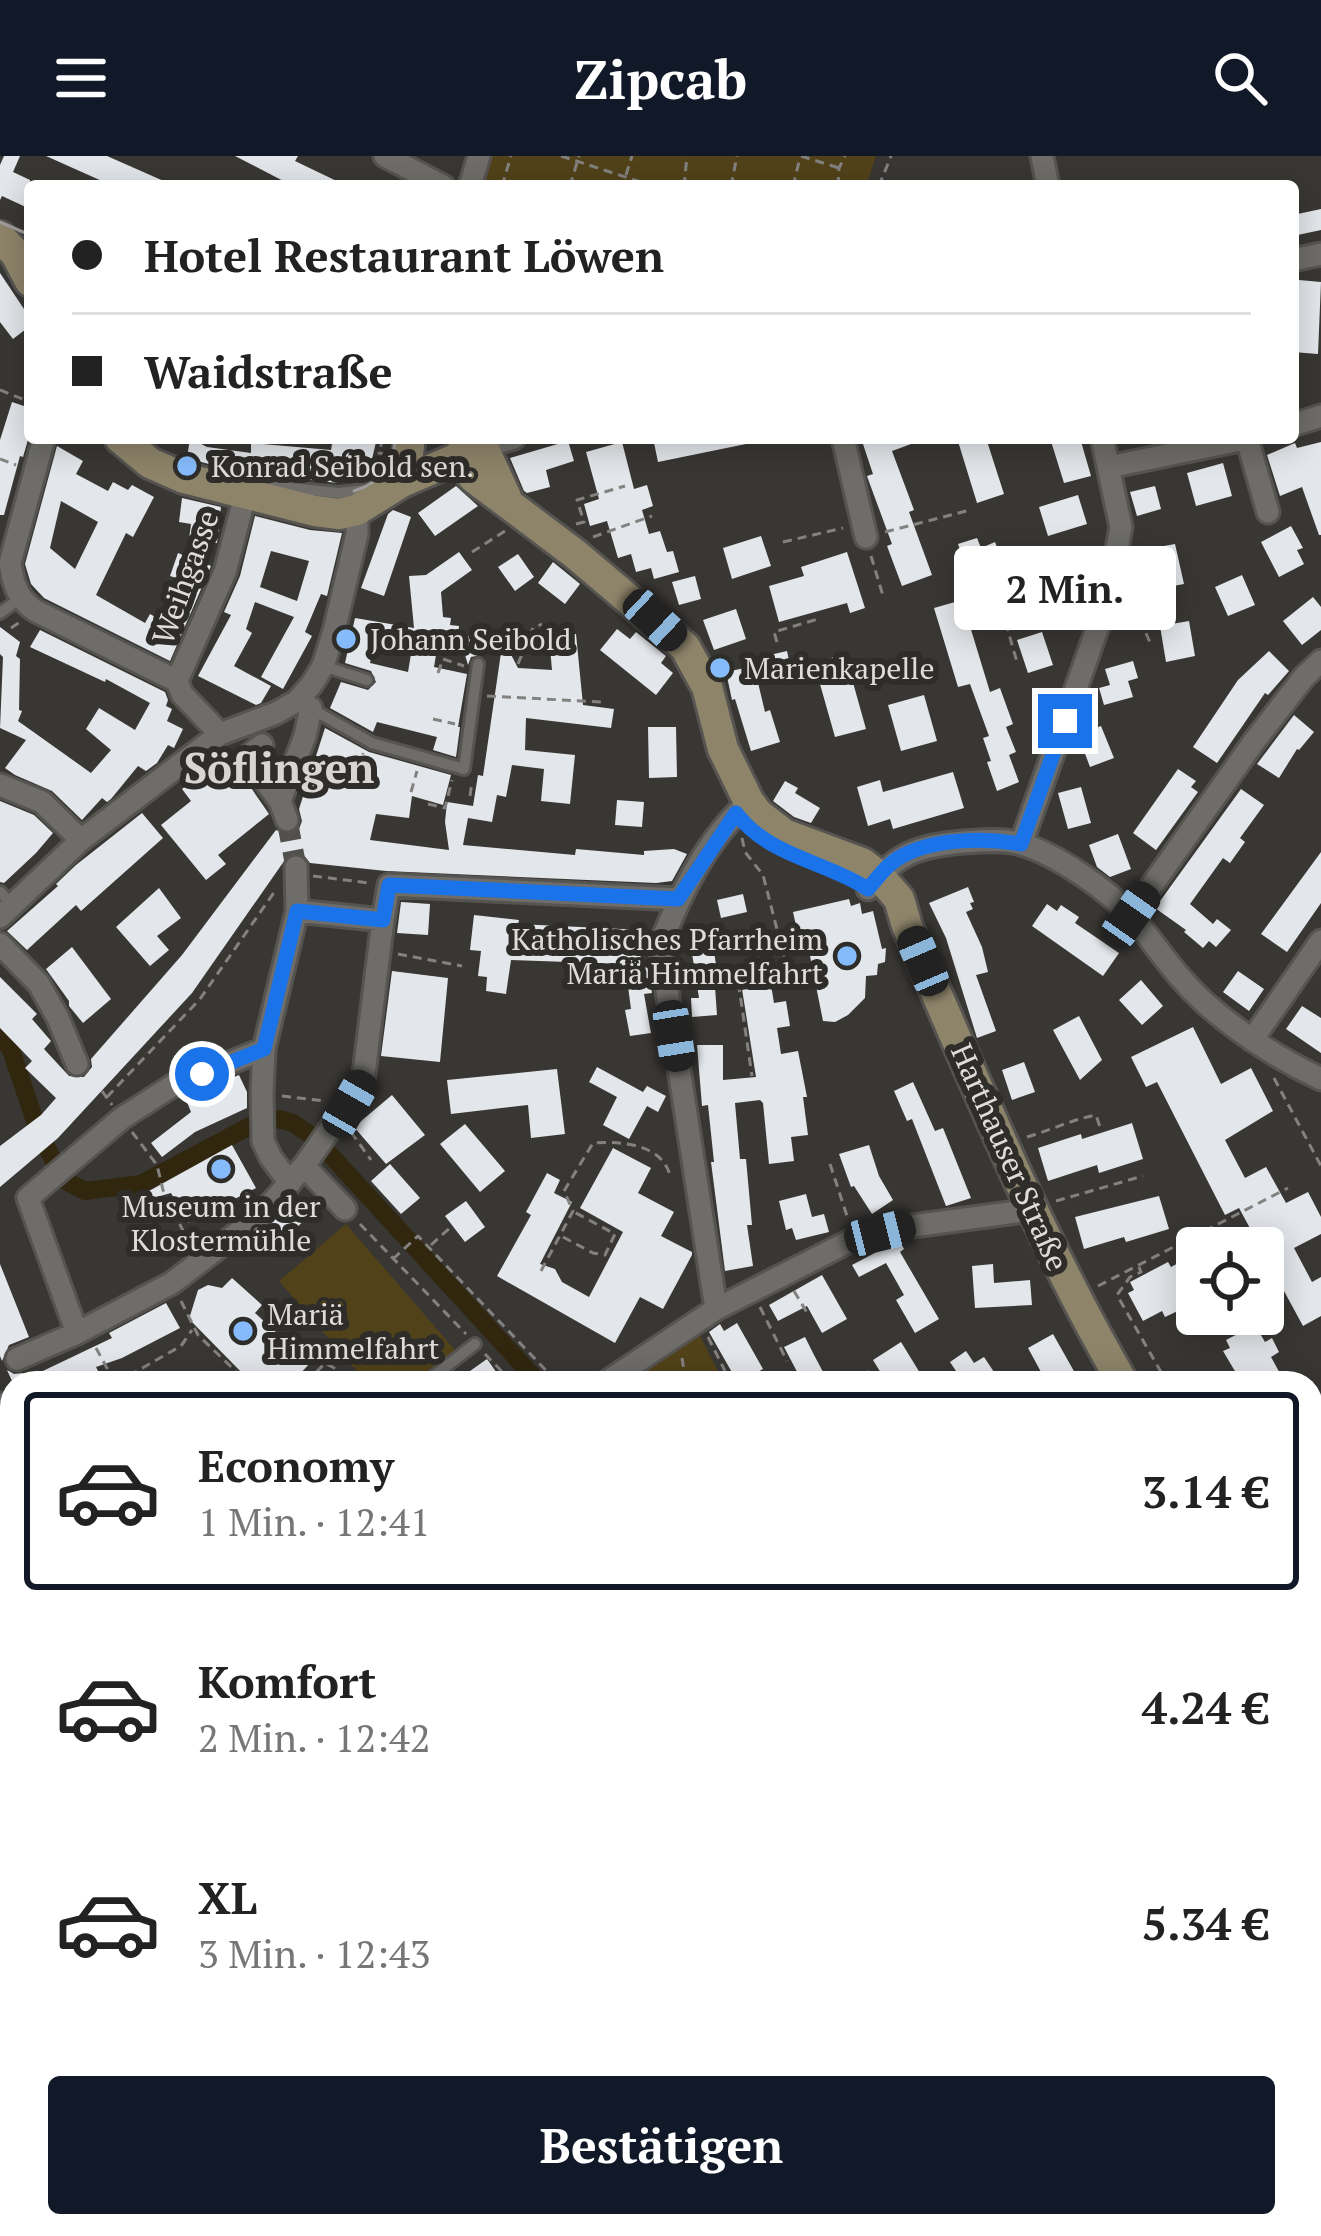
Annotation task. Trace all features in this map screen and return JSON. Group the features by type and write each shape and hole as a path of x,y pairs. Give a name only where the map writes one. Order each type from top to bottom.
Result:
{"street":[{"path":"385,156 431,180"},
{"path":"0,234 24,269"},
{"path":"42,444 9,523 10,563 20,598 180,687 220,734"},
{"path":"129,444 143,458 193,481 339,514 357,510 392,488 496,444"},
{"path":"392,488 404,470 408,444"},
{"path":"413,444 419,451 471,452"},
{"path":"844,444 864,530"},
{"path":"1021,844 1115,569 1121,527 1103,444"},
{"path":"1109,467 1219,444"},
{"path":"1250,444 1268,512"},
{"path":"471,452 474,478 685,646 707,687 743,808 784,834 862,863 874,883 903,855 931,845 997,840 1021,844 1072,869 1131,915 1173,972 1204,1003 1252,1040 1321,1079"},
{"name":"Weihgasse","path":"180,687 224,572 246,492"},
{"path":"262,745 248,758 284,811 305,736 304,705 334,631 357,534 357,510"},
{"path":"1131,915 1253,743 1321,661"},
{"path":"4,905 220,734 304,705"},
{"path":"0,785 42,802 81,840"},
{"path":"708,1314 660,945 678,899 743,808"},
{"path":"296,870 297,911 264,1049 263,1141 271,1158 303,1168 345,1209"},
{"name":"Harthauser Straße","path":"874,883 898,899 1118,1371"},
{"path":"7,1364 172,1283 261,1215 303,1168 363,1082 389,885 678,899"},
{"path":"297,911 383,920"},
{"path":"1252,1040 1321,941"},
{"path":"0,944 39,984 77,1064"},
{"path":"82,1331 28,1198 122,1118 172,1086 264,1049"},
{"path":"622,1371 708,1314 854,1239 1038,1208"}],"lane":[{"path":"0,234 16,243 24,258"},
{"path":"132,444 160,464 202,479 338,493 392,488"},
{"path":"0,613 20,598"},
{"path":"323,666 367,680"},
{"path":"304,705 366,740 464,769 477,667"},
{"path":"440,1371 475,1344"}],"path":[{"path":"561,156 635,180"},
{"path":"626,177 632,156"},
{"path":"801,156 839,168"},
{"path":"838,180 844,156"},
{"path":"625,485 577,500 584,522 568,527 565,547 652,516"},
{"path":"472,552 514,526 516,508"},
{"path":"783,542 970,510"},
{"path":"864,530 884,599"},
{"path":"1115,569 1152,647"},
{"path":"993,579 1017,662"},
{"path":"777,642 774,632 818,619"},
{"path":"518,664 533,628 542,624"},
{"path":"438,673 442,659 477,667"},
{"path":"473,695 601,702"},
{"path":"434,718 468,728"},
{"path":"358,784 366,740"},
{"path":"411,792 421,757"},
{"path":"428,804 445,808 456,767"},
{"path":"743,808 745,852 763,875 789,976 739,987 752,1076"},
{"path":"106,1097 200,999 285,878 296,870 389,885"},
{"path":"379,950 462,966"},
{"path":"1277,1056 1269,1069 1321,1166"},
{"path":"262,1102 345,1110 371,1160"},
{"path":"1013,1140 1096,1115 1100,1127"},
{"path":"122,1118 158,1165 163,1190 200,1262"},
{"path":"560,1236 605,1256 615,1234 573,1211 564,1191 593,1143 642,1147 660,1157 670,1175"},
{"path":"830,1164 854,1239"},
{"path":"1038,1208 1143,1176"},
{"path":"1083,1294 1288,1188"},
{"path":"345,1209 501,1371"},
{"path":"541,1270 573,1211"},
{"path":"429,1246 452,1226"},
{"path":"395,1257 418,1236 547,1371"},
{"path":"1138,1266 1141,1272 1130,1277 1117,1294 1160,1371"},
{"path":"783,1274 809,1316"},
{"path":"172,1283 198,1335 236,1371"},
{"path":"752,1289 787,1361"},
{"path":"708,1314 725,1371"},
{"path":"137,1371 182,1346 194,1327"},
{"path":"82,1331 107,1371"},
{"path":"677,1332 684,1371"}],"shaded area":[{"path":"489,156 876,156 868,180 482,180"},
{"path":"346,1224 455,1350 427,1371 357,1371 279,1281"},
{"path":"695,1326 718,1371 633,1371"}],"building":[{"path":"4,156 20,156 13,172 30,180 24,180 24,206 2,196 0,200"},
{"path":"46,156 107,156 161,180 100,180"},
{"path":"235,156 298,156 295,161 335,180 281,180"},
{"path":"1321,209 1321,230 1299,235 1299,214"},
{"path":"0,273 24,309 24,331 13,339 0,322"},
{"path":"1299,280 1321,282 1318,354 1299,352"},
{"path":"12,402 24,406 27,444 4,515 0,515 0,440"},
{"path":"1321,442 1321,535 1302,487 1280,496 1267,455 1293,444 1297,448"},
{"path":"189,444 251,453 251,444 331,450 332,444 376,444 367,480 341,478 338,483 262,478 187,458"},
{"path":"569,444 574,461 546,470 550,487 527,493 510,458"},
{"path":"623,444 634,489 647,485 653,506 642,510 649,534 660,531 679,572 654,579 651,568 636,572 631,554 618,558 607,521 590,526 584,504 599,499 586,452"},
{"path":"654,444 746,444 658,462"},
{"path":"863,444 911,444 892,451 932,575 902,586 867,476 873,474"},
{"path":"959,444 988,444 1004,494 977,503"},
{"path":"1052,444 1082,444 1091,476 1064,483"},
{"path":"57,446 83,461 76,474 108,491 113,482 128,490 132,485 154,497 133,537 126,533 96,595 145,623 150,614 166,623 183,580 170,576 178,553 211,566 170,661 44,598 31,584 25,564","holes":["61,501 98,522 75,569 50,548"]},
{"path":"1223,463 1232,496 1196,506 1187,473"},
{"path":"456,486 478,506 435,536 418,513"},
{"path":"1155,486 1161,509 1137,516 1130,492"},
{"path":"1078,495 1087,524 1048,536 1039,507"},
{"path":"182,498 221,507 217,543 189,540 191,524 179,522"},
{"path":"393,510 411,517 384,596 361,588"},
{"path":"255,516 342,533 327,596 321,594 305,632 312,636 283,689 261,677 294,617 255,602 246,629 252,633 234,666 271,686 256,705 198,676 231,615 224,612 240,576","holes":["271,551 309,561 297,601 260,587"]},
{"path":"1291,526 1303,548 1297,550 1304,564 1279,577 1261,542"},
{"path":"761,536 771,566 732,579 723,548"},
{"path":"977,538 981,548 995,542 1001,557 967,569 958,544"},
{"path":"1175,544 1184,584 1157,589 1148,549"},
{"path":"459,552 472,570 441,592 443,617 459,626 457,645 438,643 434,667 467,674 456,757 433,750 437,737 377,722 373,732 330,708 341,682 368,690 376,682 371,671 345,663 355,618 414,628 409,576 426,575","holes":["375,638 413,642 408,672 370,663"]},
{"path":"847,552 865,608 850,613 847,603 779,622 769,586 804,576 801,567"},
{"path":"518,554 534,577 515,591 498,567"},
{"path":"553,562 580,584 565,604 538,583"},
{"path":"1077,564 1088,604 1074,608 1063,568"},
{"path":"1035,574 1045,603 1020,612 1010,582"},
{"path":"1242,575 1255,605 1228,616 1215,587"},
{"path":"695,576 701,599 679,605 672,582"},
{"path":"1313,597 1321,607 1321,630 1302,645 1283,621"},
{"path":"962,600 990,692 1000,688 1013,724 1006,727 1016,752 1009,755 1019,782 997,791 983,738 989,736 970,684 958,687 934,608"},
{"path":"736,609 746,639 714,650 703,620"},
{"path":"1189,621 1195,656 1166,662 1160,626"},
{"path":"0,627 20,642 16,656 20,659 22,711 18,721 91,773 111,750 86,729 99,708 135,730 150,703 30,647 40,630 165,692 166,706 172,709 167,721 183,729 174,748 168,745 146,771 138,766 111,799 102,798 82,820 52,791 15,775 5,768 26,740 0,728"},
{"path":"617,629 630,639 636,632 666,656 661,663 673,673 656,695 600,650"},
{"path":"489,630 481,655 471,657 468,665 460,638"},
{"path":"1042,632 1053,665 1028,673 1017,640"},
{"path":"576,634 583,705 614,709 611,728 526,718 525,750 575,755 570,804 541,801 544,769 512,765 506,797 497,795 492,822 468,818 463,845 575,855 576,849 644,855 644,851 674,849 687,854 672,881 386,871 310,863 302,853 289,854 192,993 58,1138 0,1187 0,1146 56,1098 25,1068 32,1061 0,1028 0,977 37,1014 32,1019 51,1041 44,1049 69,1076 84,1077 92,1067 91,1059 182,955 276,830 291,836 299,829 299,809 325,728 369,752 451,775 443,805 412,796 409,818 376,814 370,840 449,850 447,802 473,806 478,775 483,776 503,639 518,668 552,670 549,636"},
{"path":"787,651 791,670 765,676 761,657"},
{"path":"1269,651 1289,671 1265,693 1217,763 1193,747 1238,680"},
{"path":"845,654 866,729 835,737 814,663"},
{"path":"1133,661 1138,678 1128,681 1133,697 1104,705 1099,688 1110,685 1105,669"},
{"path":"754,666 765,712 770,710 780,742 751,751 726,672"},
{"path":"924,695 937,741 901,751 888,705"},
{"path":"1294,715 1314,732 1279,778 1257,764"},
{"path":"1101,726 1114,758 1090,767 1078,735"},
{"path":"648,727 676,727 677,777 649,778"},
{"path":"227,753 269,814 218,855 226,864 206,880 161,825 191,801 182,789"},
{"path":"1178,769 1196,781 1191,787 1198,792 1156,850 1133,833"},
{"path":"953,772 964,808 893,829 890,819 868,826 857,787 880,780 883,792"},
{"path":"785,781 820,808 811,823 773,801"},
{"path":"1081,787 1091,823 1068,829 1058,793"},
{"path":"1241,789 1264,805 1240,838 1245,842 1230,863 1223,858 1190,904 1213,924 1217,919 1231,930 1216,947 1209,941 1203,948 1155,908"},
{"path":"617,800 644,802 642,827 615,825"},
{"path":"0,801 34,815 53,833 4,883 0,882"},
{"path":"142,813 163,838 81,911 76,905 27,950 7,931 76,865"},
{"path":"1118,834 1131,869 1110,877 1097,867 1089,845"},
{"path":"1321,852 1321,903 1287,952 1261,934"},
{"path":"968,887 974,902 966,912 988,972 976,975 996,1031 977,1038 946,938 929,903"},
{"path":"159,888 181,918 157,936 169,950 150,966 116,927"},
{"path":"743,894 747,912 721,918 717,900"},
{"name":"Katholisches Pfarrheim Mariä Himmelfahrt","path":"849,899 851,906 860,903 862,914 873,911 882,949 886,948 885,962 878,964 877,975 866,976 865,998 848,1015 835,1022 823,1021 807,941 800,943 793,912"},
{"path":"401,902 430,904 428,935 397,933"},
{"path":"1047,904 1057,911 1061,905 1079,917 1075,923 1119,953 1103,976 1032,926"},
{"path":"474,915 519,920 518,924 642,930 640,966 648,965 652,993 644,994 651,1033 630,1036 625,964 511,960 506,994 486,991 487,977 478,976 481,951 470,950"},
{"path":"713,944 717,1015 692,1017 691,998 699,998 691,947"},
{"path":"72,947 111,999 83,1023 46,969"},
{"path":"392,971 448,978 440,1062 381,1056"},
{"path":"1238,971 1264,989 1249,1011 1223,992"},
{"path":"1141,980 1163,1006 1142,1025 1119,1000"},
{"path":"771,985 774,1003 786,1001 790,1026 777,1028 781,1054 798,1051 808,1135 791,1137 794,1161 769,1164 763,1103 735,1103 740,1159 746,1159 753,1266 725,1271 697,1045 723,1045 723,1080 756,1077 742,989"},
{"path":"1302,1006 1321,1018 1321,1053 1286,1029"},
{"path":"1079,1016 1102,1060 1080,1080 1053,1030"},
{"path":"1193,1027 1221,1084 1251,1068 1273,1111 1225,1140 1245,1178 1266,1167 1286,1203 1308,1192 1321,1217 1321,1234 1294,1248 1312,1282 1321,1277 1321,1316 1303,1326 1284,1291 1284,1227 1249,1227 1239,1208 1225,1215 1157,1082 1146,1087 1131,1057"},
{"path":"1024,1062 1035,1092 1012,1100 1002,1070"},
{"path":"597,1067 643,1092 647,1086 666,1096 658,1112 647,1106 629,1139 603,1125 617,1097 589,1082"},
{"path":"557,1069 565,1134 531,1138 528,1105 451,1114 447,1080"},
{"path":"239,1075 247,1092 247,1108 195,1132 162,1157 151,1143 191,1112 185,1097"},
{"path":"913,1082 935,1131 943,1128 971,1198 946,1206 912,1119 907,1121 894,1091"},
{"path":"392,1095 425,1135 386,1164 354,1127"},
{"path":"1132,1123 1143,1159 1099,1173 1097,1165 1048,1181 1038,1148"},
{"path":"465,1124 505,1171 480,1192 440,1144"},
{"path":"232,1145 256,1188 188,1223 171,1193 142,1201 140,1196"},
{"path":"869,1145 893,1200 872,1214 851,1187 839,1154"},
{"path":"613,1148 651,1168 638,1193 674,1212 661,1236 692,1252 663,1309 640,1297 615,1343 497,1276 531,1215 526,1212 547,1173 560,1180 554,1193 572,1202 540,1264 555,1269 562,1282 589,1297 623,1232 580,1208"},
{"path":"390,1164 420,1198 401,1214 371,1181"},
{"path":"806,1194 812,1217 824,1214 829,1232 796,1240 792,1228 786,1230 779,1201"},
{"path":"1159,1196 1169,1229 1084,1249 1075,1217"},
{"path":"466,1201 485,1227 465,1242 445,1216"},
{"path":"291,1203 306,1219 277,1245 264,1231"},
{"path":"901,1243 904,1249 900,1252 939,1319 915,1333 896,1300 904,1295 886,1263 859,1277 852,1265"},
{"path":"1168,1262 1171,1267 1176,1264 1176,1312 1165,1317 1162,1311 1143,1321 1128,1293 1134,1290 1130,1282"},
{"path":"0,1264 29,1337 9,1345 2,1361 0,1356"},
{"path":"993,1264 994,1283 1030,1280 1032,1305 975,1308 972,1266"},
{"path":"822,1275 847,1319 822,1333 807,1306 778,1321 769,1305"},
{"name":"Mariä Himmelfahrt","path":"232,1278 262,1305 255,1313 310,1363 303,1371 240,1371 189,1319 198,1290 208,1285 222,1288"},
{"path":"166,1303 180,1328 96,1367 98,1371 43,1371 112,1338 109,1333"},
{"path":"737,1323 763,1369 731,1371 709,1332 720,1324 724,1331"},
{"path":"1053,1334 1074,1371 1040,1371 1028,1348"},
{"path":"1236,1335 1261,1335 1265,1342 1272,1338 1279,1352 1271,1357 1279,1371 1235,1371 1223,1351 1230,1348 1226,1340"},
{"path":"805,1337 823,1371 797,1371 784,1347"},
{"path":"901,1342 919,1371 880,1371 873,1360"},
{"path":"966,1351 974,1363 984,1357 993,1371 956,1371 950,1362"},
{"path":"487,1359 496,1371 470,1371"}],"waterway":[{"path":"0,1034 11,1050 39,1133 64,1180 85,1191 141,1184 250,1126 279,1119 293,1123 315,1138 528,1371"}],"tunnel":[{"path":"287,820 296,867"}],"tram line":[{"path":"0,222 24,232"},
{"path":"354,491 384,472 394,444"}],"place":[{"name":"Konrad Seibold sen.","path":"187,466"},
{"name":"Johann Seibold","path":"346,639"},
{"name":"Marienkapelle","path":"720,668"},
{"name":"Katholisches Pfarrheim Mariä Himmelfahrt","path":"847,956"},
{"name":"Museum in der Klostermühle","path":"221,1169"},
{"name":"Mariä Himmelfahrt","path":"243,1331"}],"district":[{"name":"Söflingen","path":"279,767"}],"route":[{"path":"202,1074 264,1049 297,911 383,920 389,885 678,899 736,813 770,845 845,874 868,889 887,866 931,845 997,840 1021,844 1065,721"}]}
